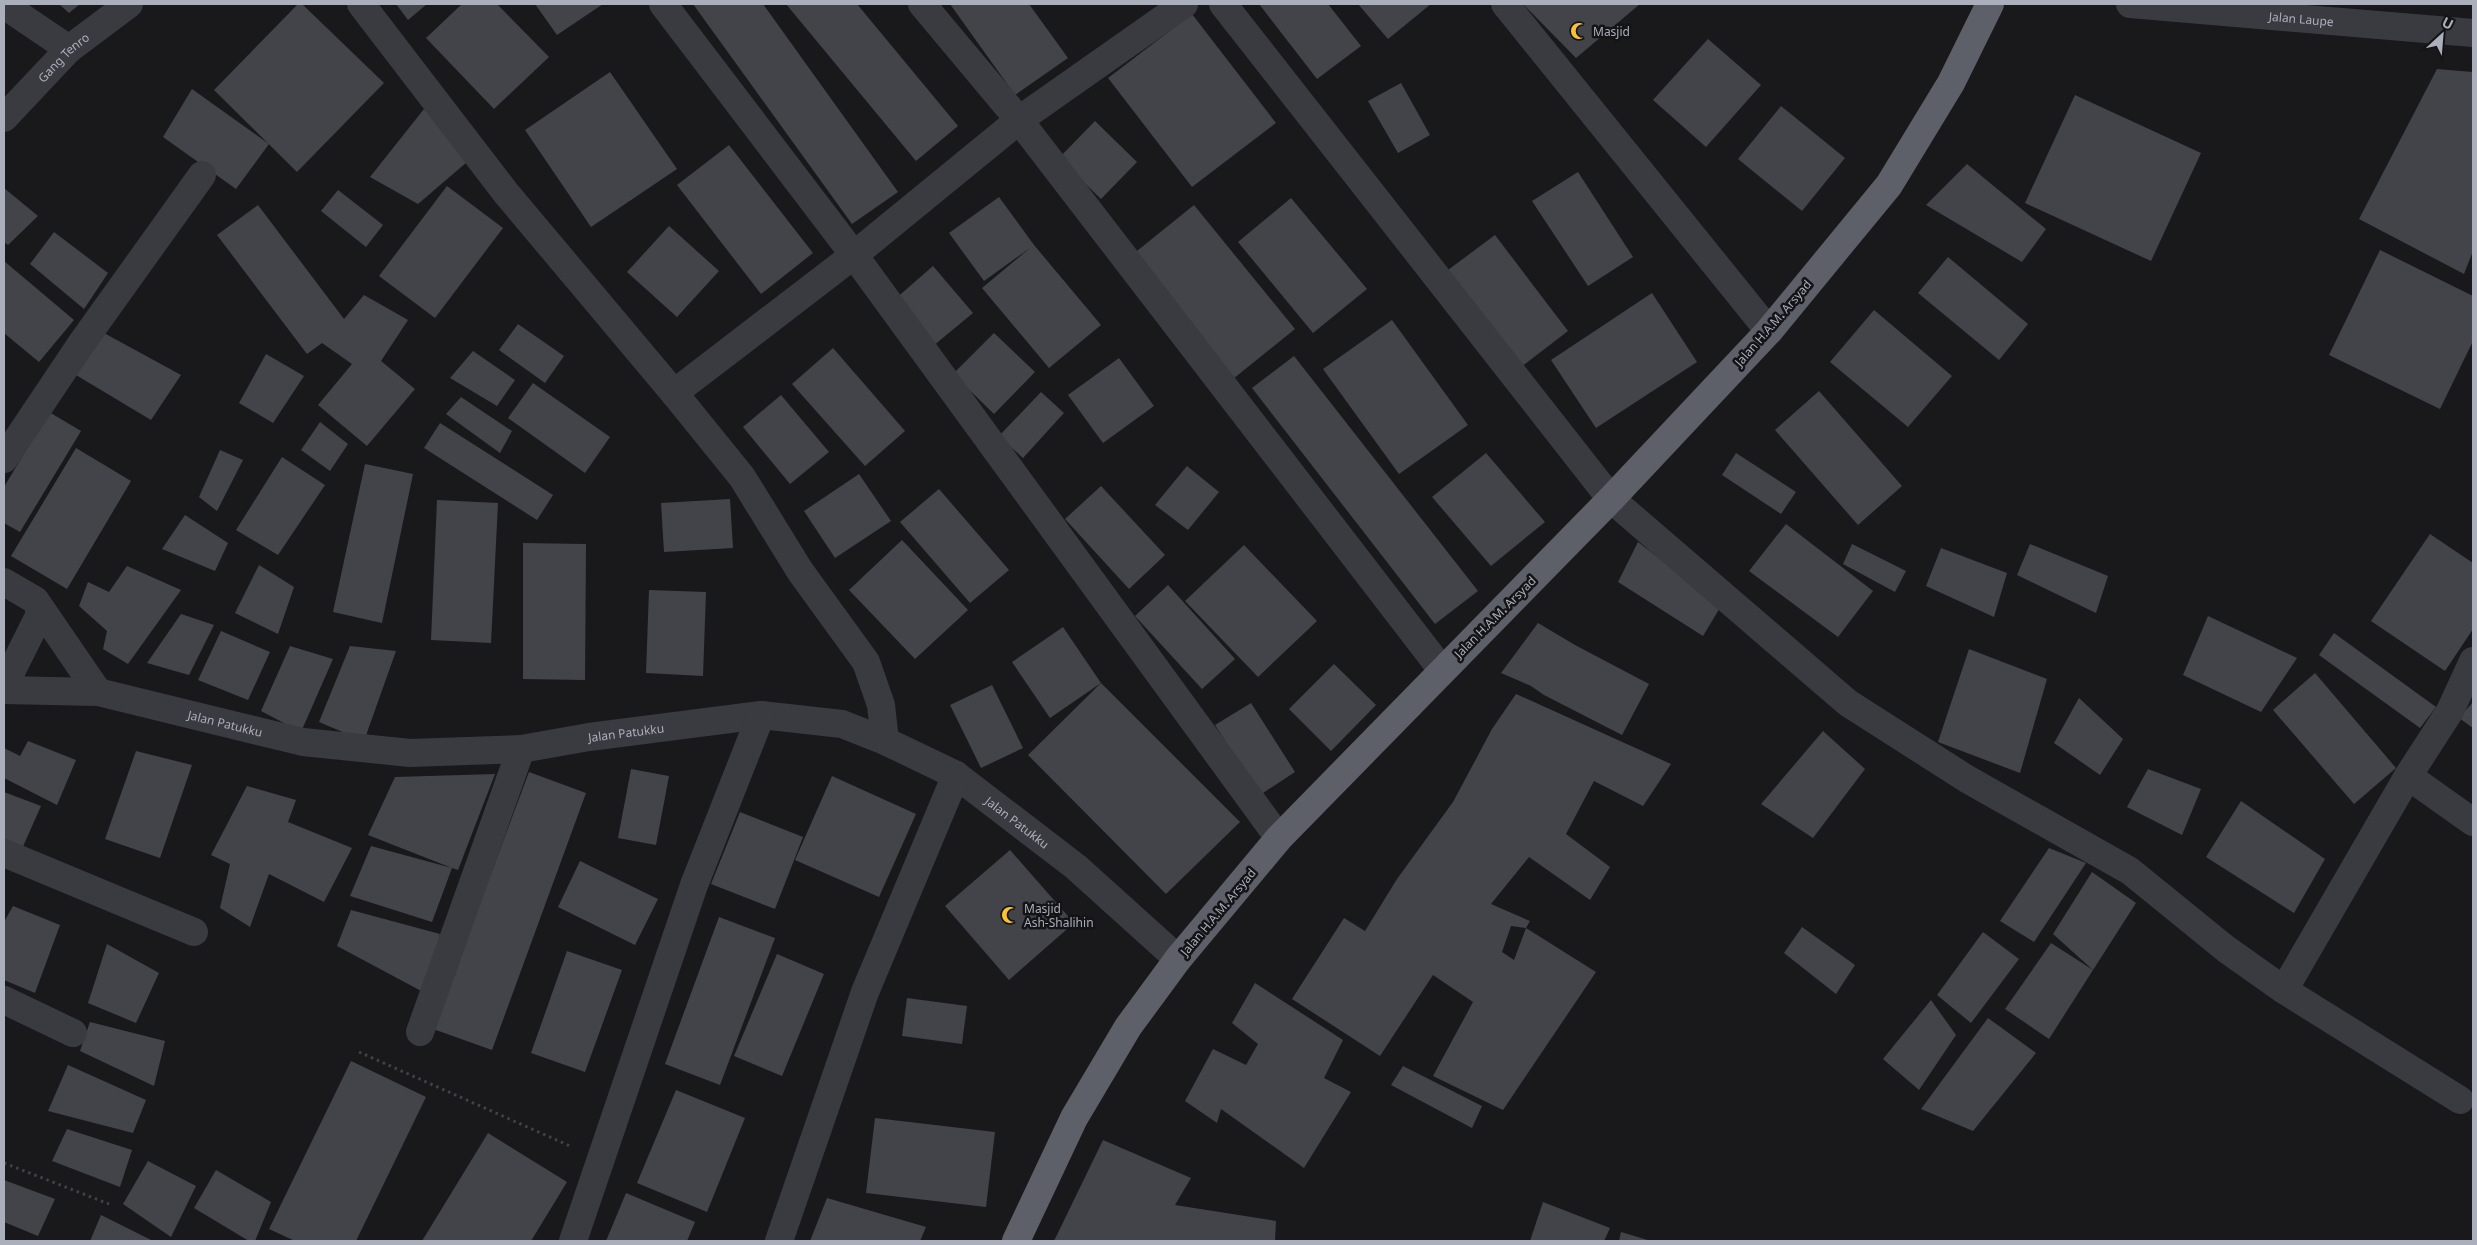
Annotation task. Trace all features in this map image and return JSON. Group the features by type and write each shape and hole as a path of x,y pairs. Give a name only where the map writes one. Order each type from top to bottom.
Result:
{"highway":[{"name":"Jalan H.A.M. Arsyad","path":"1016,1241 1074,1118 1128,1027 1178,959 1279,838 1611,499 1769,331 1889,185 1951,83 1990,4"}],"street":[{"name":"Gang Tenro","path":"4,118 70,49 129,4"},
{"path":"361,4 506,193 742,477 800,571 866,662 881,705 885,741"},
{"path":"663,4 854,255 1279,838"},
{"path":"922,4 1019,120 1442,670"},
{"path":"674,393 854,255 1019,120 1184,4"},
{"path":"1223,4 1611,499 1848,703 1967,778 2130,872 2226,949 2284,990 2460,1100"},
{"path":"1505,4 1769,331"},
{"name":"Jalan Laupe","path":"2130,4 2473,33"},
{"path":"4,5 70,49"},
{"path":"4,459 82,344 202,175"},
{"path":"4,582 35,600 98,692"},
{"path":"4,686 39,616 39,607"},
{"path":"2284,990 2408,776 2450,711 2473,661"},
{"name":"Jalan Patukku","path":"4,690 98,692 303,742 410,753 521,750 589,737 760,715 842,724 885,741 956,775 1076,867 1178,959"},
{"path":"573,1241 694,885 760,715"},
{"path":"420,1032 521,750"},
{"path":"779,1241 865,992 956,775"},
{"path":"2408,776 2473,822"},
{"path":"4,854 194,932"},
{"path":"4,1000 73,1033"}],"path":[{"path":"359,1052 602,1160"},
{"path":"4,1163 109,1204"}],"building":[{"path":"59,4 80,4 69,13"},
{"path":"298,4 302,4 384,83 297,172 214,90"},
{"path":"396,4 427,4 408,20"},
{"path":"462,4 497,4 549,57 494,109 426,38"},
{"path":"535,4 603,4 557,35"},
{"path":"693,4 763,4 898,192 852,224"},
{"path":"786,4 857,4 958,126 916,161"},
{"path":"950,4 1029,4 1068,58 1015,95"},
{"path":"1259,4 1328,4 1361,46 1317,79"},
{"path":"1358,4 1431,4 1388,39"},
{"name":"Masjid","path":"1523,4 1640,4 1576,58"},
{"path":"1192,14 1276,123 1192,187 1108,78"},
{"path":"1708,39 1761,85 1706,147 1653,100"},
{"path":"2437,69 2473,72 2473,251 2464,274 2359,219"},
{"path":"610,72 677,169 591,227 525,130"},
{"path":"1401,83 1430,135 1398,153 1368,101"},
{"path":"192,89 269,144 236,189 163,137"},
{"path":"2075,95 2201,153 2151,261 2025,203"},
{"path":"1781,106 1845,158 1802,211 1738,159"},
{"path":"424,109 474,156 418,204 370,177"},
{"path":"1095,121 1137,162 1101,199 1059,158"},
{"path":"729,145 813,253 761,294 677,185"},
{"path":"1967,164 2046,229 2022,262 1926,205"},
{"path":"1578,172 1633,257 1588,286 1532,201"},
{"path":"447,186 503,228 435,318 379,276"},
{"path":"4,188 38,216 8,245 4,242"},
{"path":"338,190 383,225 366,247 321,211"},
{"path":"999,197 1034,245 1101,325 1049,368 982,288 1030,248 984,281 949,233"},
{"path":"1291,198 1367,289 1313,333 1238,242"},
{"path":"258,205 344,319 364,295 408,320 381,361 415,389 367,446 318,405 352,364 322,343 307,354 217,235"},
{"path":"1194,205 1295,329 1233,379 1132,255"},
{"path":"669,226 719,271 677,317 627,272"},
{"path":"54,232 108,273 84,309 30,264"},
{"path":"1495,235 1568,331 1521,367 1448,270"},
{"path":"2380,250 2473,296 2473,341 2440,409 2329,355"},
{"path":"1948,257 2028,324 1999,360 1918,293"},
{"path":"4,261 74,320 39,362 4,333"},
{"path":"933,266 973,313 933,346 894,300"},
{"path":"1652,293 1697,362 1596,428 1551,360"},
{"path":"1874,310 1952,376 1908,427 1830,362"},
{"path":"1392,320 1468,425 1399,474 1323,369"},
{"path":"518,324 564,356 545,383 499,350"},
{"path":"104,333 181,375 151,420 76,375"},
{"path":"994,333 1035,372 994,414 953,374"},
{"path":"833,348 905,431 865,466 792,384"},
{"path":"473,351 515,380 497,406 450,378"},
{"path":"266,354 304,376 273,423 239,403"},
{"path":"1294,356 1478,591 1435,624 1252,388"},
{"path":"1119,358 1154,406 1103,443 1068,395"},
{"path":"533,383 610,437 585,473 508,418"},
{"path":"1819,391 1902,486 1858,525 1775,430"},
{"path":"1041,392 1064,413 1023,458 999,436"},
{"path":"781,395 829,452 790,484 743,427"},
{"path":"461,397 512,431 500,453 446,414"},
{"path":"49,412 81,431 20,532 4,523 4,487"},
{"path":"320,422 348,444 330,471 301,450"},
{"path":"440,423 553,495 537,520 424,448"},
{"path":"76,448 131,481 67,589 11,556"},
{"path":"220,450 243,460 217,511 199,497"},
{"path":"1486,453 1545,522 1491,566 1432,497"},
{"path":"1736,453 1796,492 1781,514 1722,475"},
{"path":"282,457 325,485 278,555 236,530"},
{"path":"365,464 413,474 382,623 333,612"},
{"path":"1187,466 1219,492 1188,530 1155,505"},
{"path":"859,474 891,521 835,558 804,511"},
{"path":"1101,486 1165,555 1129,589 1065,519"},
{"path":"939,489 1009,570 970,603 900,522"},
{"path":"730,499 733,548 664,552 661,503"},
{"path":"437,500 498,503 491,643 431,640"},
{"path":"185,515 228,543 215,571 162,549"},
{"path":"1786,524 1873,591 1838,637 1749,571"},
{"path":"2430,534 2473,563 2473,629 2445,671 2371,621"},
{"path":"902,540 968,610 915,659 849,590"},
{"path":"1638,542 1721,606 1703,636 1618,582"},
{"path":"523,543 586,544 585,680 523,679"},
{"path":"1852,544 1906,571 1895,592 1843,564"},
{"path":"2030,544 2108,576 2096,613 2017,575"},
{"path":"1244,545 1317,621 1258,677 1185,601"},
{"path":"1941,548 2007,573 1994,617 1926,586"},
{"path":"259,565 294,587 278,634 235,613"},
{"path":"127,566 181,590 128,664 103,649 107,631 79,606 88,582 109,592"},
{"path":"1168,585 1235,659 1202,689 1135,616"},
{"path":"649,590 706,592 703,676 646,673"},
{"path":"181,614 214,625 189,675 147,663"},
{"path":"2208,616 2297,658 2261,712 2183,675"},
{"path":"1538,623 1649,684 1622,735 1544,695 1531,686 1501,673"},
{"path":"1063,627 1101,683 1050,718 1012,662"},
{"path":"221,631 270,652 248,700 198,680"},
{"path":"2334,633 2436,707 2420,728 2319,655"},
{"path":"290,646 333,659 301,732 261,711"},
{"path":"350,646 396,651 364,741 319,722"},
{"path":"1969,649 2047,679 2020,773 1938,742"},
{"path":"1334,664 1376,705 1331,751 1289,709"},
{"path":"2315,673 2396,768 2354,804 2273,710"},
{"path":"1101,683 1240,822 1166,894 1028,755"},
{"path":"992,685 1023,748 981,768 950,705"},
{"path":"1516,694 1671,764 1643,806 1594,781 1566,834 1610,867 1590,900 1529,857 1491,904 1530,921 1526,928 1596,972 1503,1110 1433,1076 1473,1002 1433,975 1380,1056 1292,999 1344,918 1365,931 1397,879 1453,802 1492,729","holes":["1511,926 1526,928 1514,960 1502,952"]},
{"path":"2079,698 2123,739 2100,775 2054,743"},
{"path":"2473,702 2473,728 2459,718"},
{"path":"1251,703 1295,772 1260,795 1215,725"},
{"path":"1823,731 1865,769 1813,838 1761,804"},
{"path":"28,741 76,760 57,805 4,778 4,748 20,756"},
{"path":"136,751 192,765 160,858 105,839"},
{"path":"631,769 669,776 656,845 618,838"},
{"path":"2148,769 2201,789 2182,835 2127,807"},
{"path":"529,772 586,793 492,1050 433,1029"},
{"path":"495,774 458,870 368,835 395,777"},
{"path":"832,776 916,814 879,897 795,860"},
{"path":"247,786 296,800 288,822 352,848 324,902 269,874 250,927 220,908 230,864 211,855"},
{"path":"4,792 41,806 21,851 4,843"},
{"path":"2241,801 2325,859 2294,913 2206,857"},
{"path":"740,812 803,837 775,909 711,884"},
{"path":"371,846 452,868 432,922 350,896"},
{"path":"2049,848 2086,863 2034,942 2000,921"},
{"name":"Masjid Ash-Shalihin","path":"1010,850 1074,923 1009,980 945,906"},
{"path":"580,861 658,899 635,945 558,907"},
{"path":"2092,872 2136,903 2093,970 2053,934"},
{"path":"13,906 60,925 35,993 4,980 4,922"},
{"path":"351,910 440,934 425,993 337,946"},
{"path":"719,917 775,938 720,1085 665,1064"},
{"path":"1802,927 1855,965 1836,994 1784,953"},
{"path":"1983,932 2019,959 1971,1023 1937,995"},
{"path":"2051,943 2093,970 2049,1039 2005,1009"},
{"path":"107,944 159,973 136,1023 88,1003"},
{"path":"567,951 622,970 585,1072 531,1053"},
{"path":"777,954 824,974 782,1076 734,1056"},
{"path":"1255,983 1343,1040 1324,1078 1351,1092 1304,1168 1221,1109 1217,1123 1185,1101 1213,1049 1246,1065 1258,1044 1232,1023"},
{"path":"907,998 967,1006 962,1044 902,1036"},
{"path":"1931,1000 1956,1035 1919,1090 1883,1059"},
{"path":"1988,1018 2036,1053 1973,1131 1921,1109"},
{"path":"90,1022 165,1041 154,1086 80,1051"},
{"path":"351,1061 426,1097 356,1241 295,1241 269,1229"},
{"path":"68,1065 146,1100 133,1133 48,1111"},
{"path":"1403,1066 1482,1106 1472,1128 1391,1085"},
{"path":"676,1090 745,1118 707,1212 637,1183"},
{"path":"875,1118 995,1132 986,1207 866,1193"},
{"path":"67,1129 132,1150 120,1187 52,1161"},
{"path":"488,1133 567,1182 531,1241 422,1241"},
{"path":"1103,1140 1191,1178 1175,1205 1276,1221 1275,1241 1054,1241"},
{"path":"148,1161 196,1186 171,1237 123,1204"},
{"path":"216,1170 271,1202 255,1241 249,1241 194,1208"},
{"path":"4,1180 55,1199 38,1236 4,1222"},
{"path":"626,1193 695,1222 687,1241 606,1241"},
{"path":"827,1198 926,1227 920,1241 810,1241"},
{"path":"1543,1202 1610,1228 1604,1241 1530,1241"},
{"path":"101,1215 153,1241 90,1241"},
{"path":"1621,1232 1651,1241 1619,1241"}],"place":[{"name":"Masjid","path":"1579,31"},
{"name":"Masjid Ash-Shalihin","path":"1010,915"}]}
